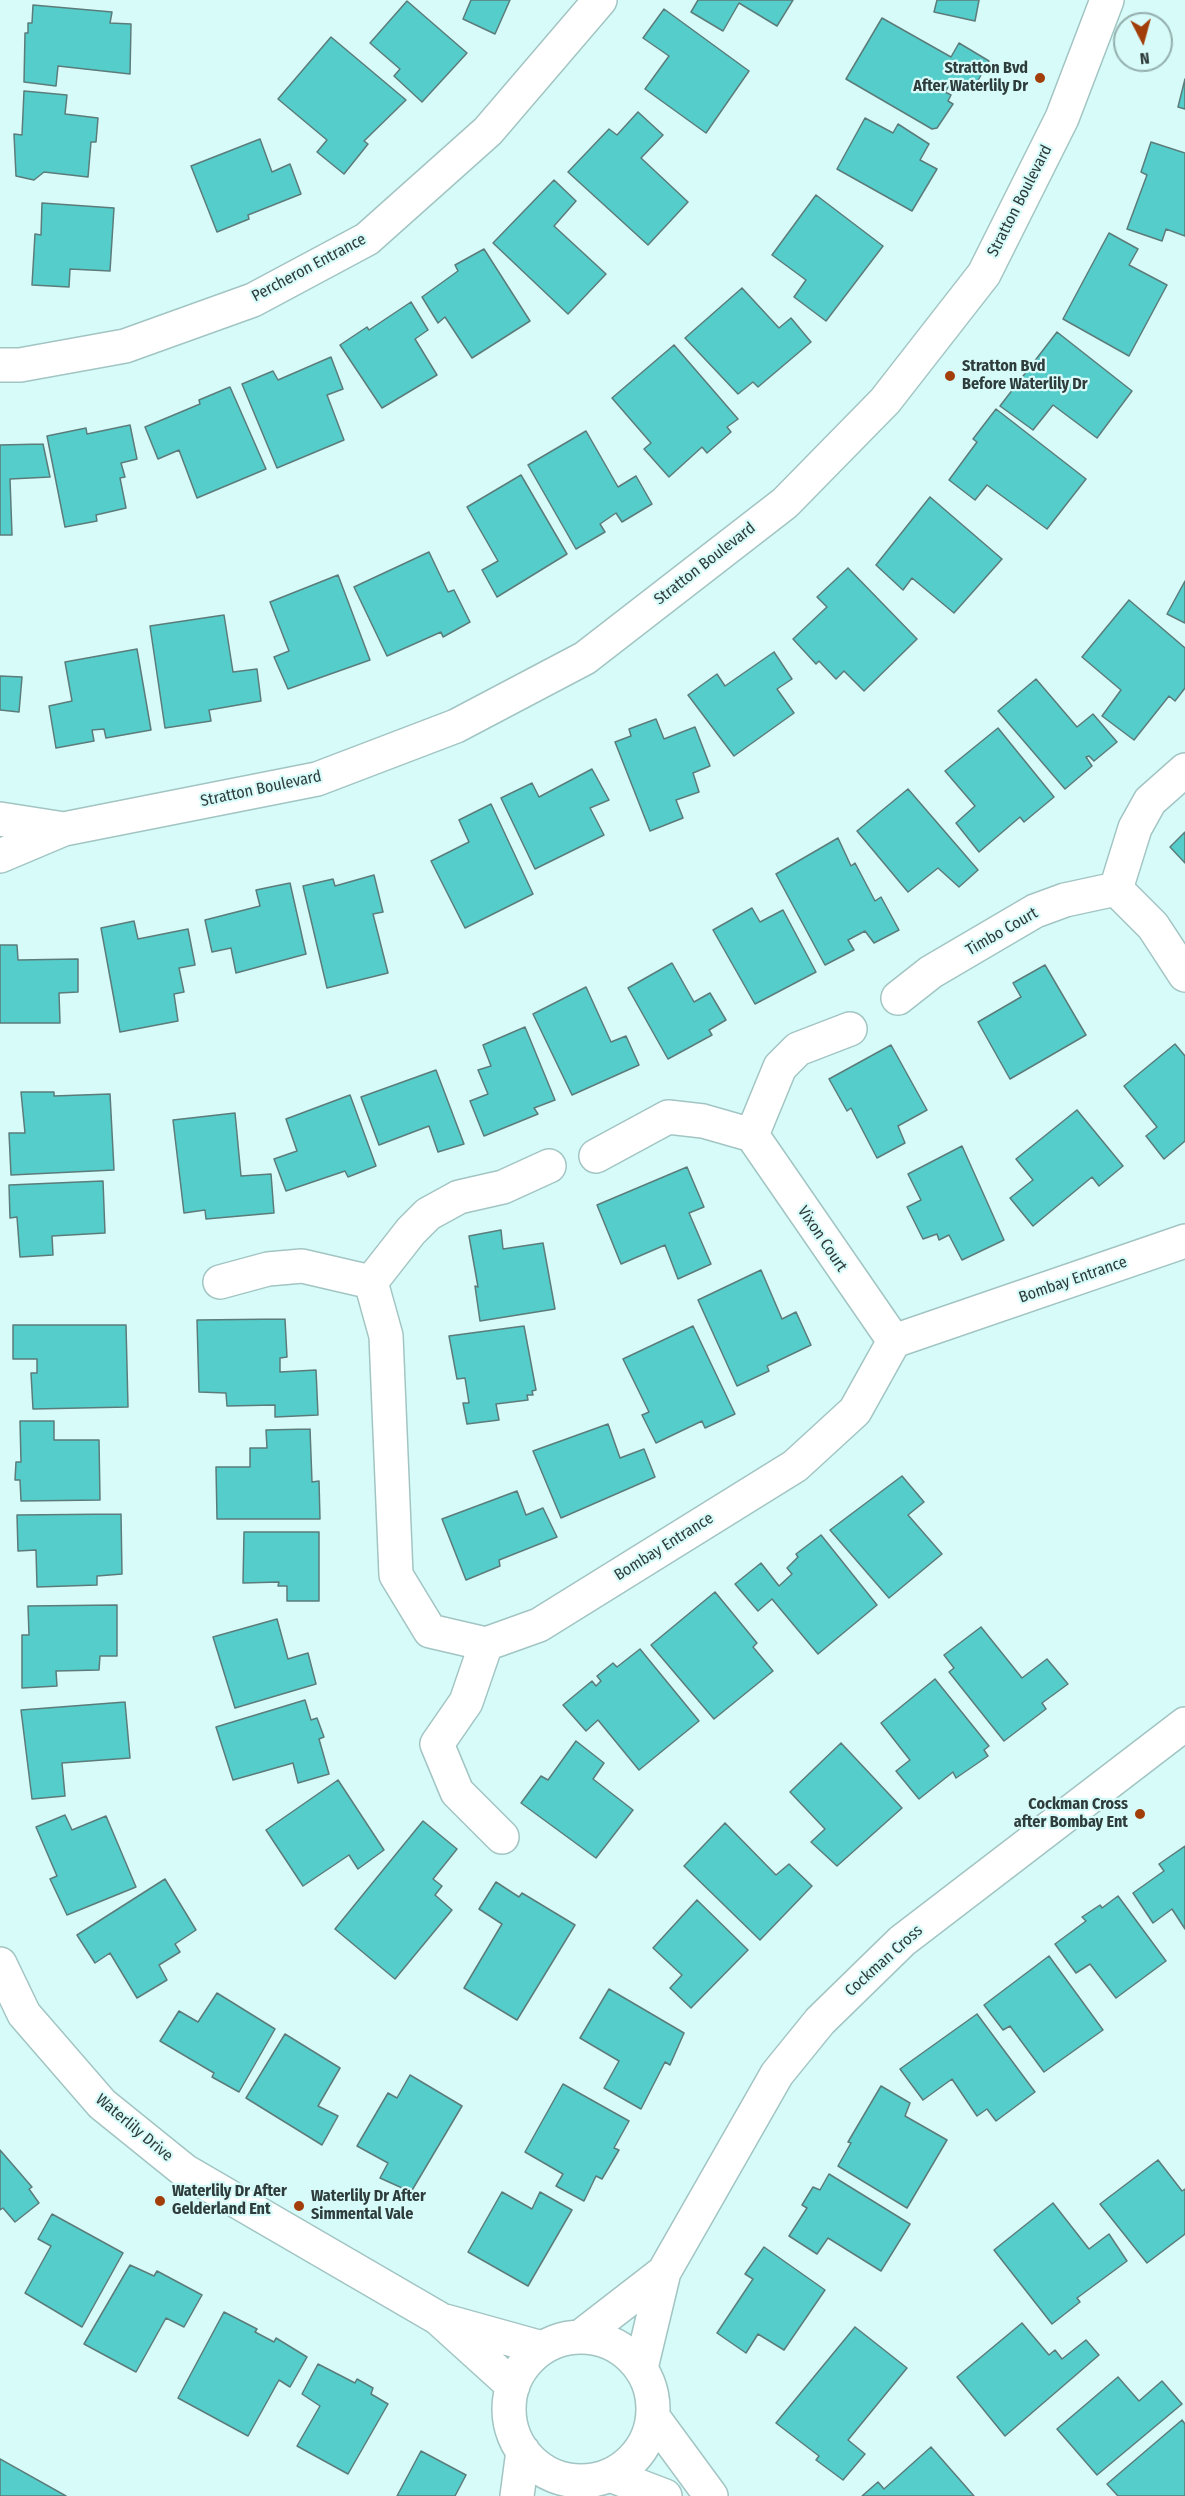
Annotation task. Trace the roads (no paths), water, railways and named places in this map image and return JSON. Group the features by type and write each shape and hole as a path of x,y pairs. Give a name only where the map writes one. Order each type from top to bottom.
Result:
{"street":[{"name":"Percheron Entrance","path":"0,365 20,365 125,346 253,300 367,239 488,131 600,0"},
{"name":"Stratton Boulevard","path":"0,856 64,829 316,779 456,726 585,658 785,503 885,401 984,273 1062,118 1107,0"},
{"path":"1185,770 1150,801 1135,828 1116,889 1153,926 1185,975"},
{"name":"Stratton Boulevard","path":"0,819 64,829"},
{"name":"Timbo Court","path":"898,998 931,972 1035,911 1065,900 1116,889"},
{"path":"596,1156 668,1117 702,1120 752,1135 780,1067 798,1049 850,1029"},
{"name":"Vixon Court","path":"752,1135 894,1341"},
{"path":"371,1282 411,1231 428,1214 459,1197 503,1187 549,1166"},
{"name":"Bombay Entrance","path":"486,1644 539,1625 795,1466 855,1411 894,1341 1185,1241"},
{"path":"220,1282 268,1269 302,1266 371,1282"},
{"path":"371,1282 386,1336 396,1575 430,1631 486,1644 466,1702 437,1744 457,1792 502,1837"},
{"name":"Cockman Cross","path":"641,2368 664,2272 777,2074 820,2021 902,1941 1185,1724"},
{"name":"Waterlily Drive","path":"0,1964 24,2014 102,2104 185,2171 438,2318 513,2386"},
{"name":"Cockman Cross","path":"580,2337 664,2272"},
{"name":"Waterlily Drive","path":"438,2318 542,2348"},
{"path":"580,2337 604,2340 625,2351 641,2368 651,2392 653,2417 649,2436 626,2466 610,2475 555,2487 549,2474 534,2464 523,2451 513,2431 509,2409 513,2386 525,2365 542,2348 561,2340 580,2337"},
{"path":"653,2417 711,2496"},
{"path":"517,2496 523,2451"},
{"path":"610,2475 665,2496"}],"place":[{"name":"Stratton Bvd After Waterlily Dr","path":"1040,78"},
{"name":"Stratton Bvd Before Waterlily Dr","path":"950,376"},
{"name":"Cockman Cross after Bombay Ent","path":"1140,1814"},
{"name":"Waterlily Dr After Gelderland Ent","path":"160,2201"},
{"name":"Waterlily Dr After Simmental Vale","path":"299,2206"}]}
